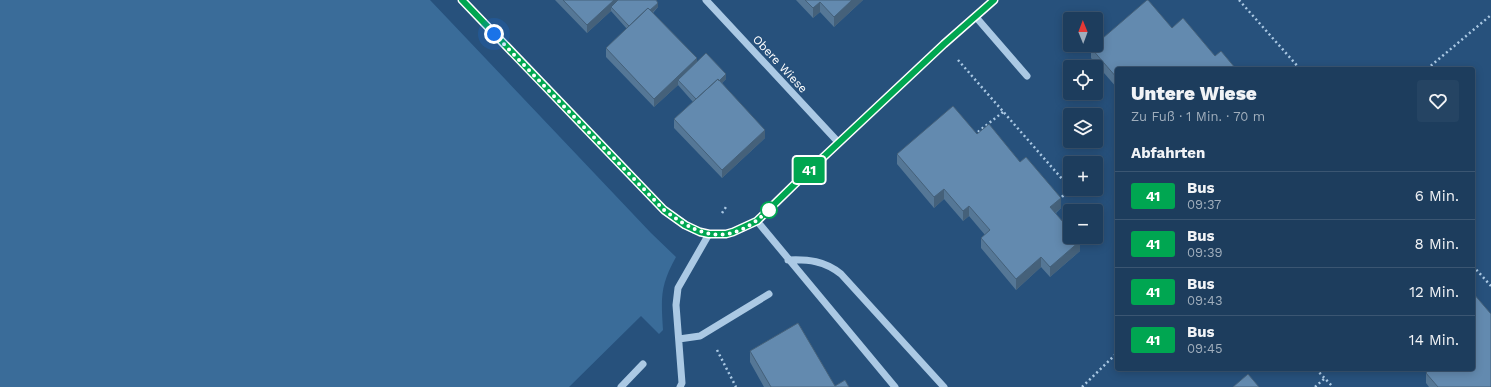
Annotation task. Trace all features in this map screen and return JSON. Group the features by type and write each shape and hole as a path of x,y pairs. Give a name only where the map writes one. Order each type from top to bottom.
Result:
{"street":[{"path":"462,0 664,210 685,225 700,232 709,234 726,234 757,221 944,44 994,0"},
{"name":"Obere Wiese","path":"706,0 839,142"},
{"path":"975,16 1027,76"},
{"path":"757,221 895,387"},
{"path":"680,387 682,383 676,305 678,288 709,234"},
{"path":"788,260 803,259 821,262 842,274 944,387"},
{"path":"678,339 700,336 769,294"},
{"path":"620,387 643,364"}],"path":[{"path":"1239,0 1298,67"},
{"path":"1429,67 1491,15"},
{"path":"944,44 1070,188 1057,203"},
{"path":"971,137 1003,112"},
{"path":"1475,268 1491,286"},
{"path":"707,332 736,387"},
{"path":"1082,387 1115,355"},
{"path":"1318,371 1333,387"},
{"path":"1315,387 1325,378"}],"shaded area":[{"path":"0,0 430,0 651,233 676,257 664,284 662,300 663,330 659,334 641,316 569,387 0,387"}],"building":[{"path":"563,0 614,0 587,25"},
{"path":"618,0 656,0 658,3 650,10 648,8 629,26 611,7"},
{"path":"805,0 852,0 834,17 820,2 813,8"},
{"path":"1148,0 1172,28 1183,18 1215,56 1221,51 1234,67 1115,67 1115,76 1103,60 1094,52 1103,52 1103,38"},
{"path":"648,8 697,58 654,99 606,48"},
{"path":"706,53 726,74 719,81 718,79 696,99 678,80"},
{"path":"718,79 765,130 722,170 674,119"},
{"path":"953,106 977,134 989,124 1020,162 1026,157 1061,198 1050,207 1063,222 1063,244 1077,244 1050,267 1041,257 1016,279 981,238 990,230 969,206 963,211 944,189 934,197 897,154"},
{"path":"1475,295 1491,314 1491,387 1438,387 1426,373 1428,371 1475,371"},
{"path":"798,323 835,386 845,380 849,387 771,387 750,351"},
{"path":"1248,374 1259,387 1233,387"}],"bus line":[{"name":"41","path":"462,0 664,210 694,230 718,235 742,229 757,221 944,44 994,0"}],"route":[{"path":"494,34 664,210 685,225 694,230 709,234 726,234 742,229 757,221 773,206 769,210"}]}
